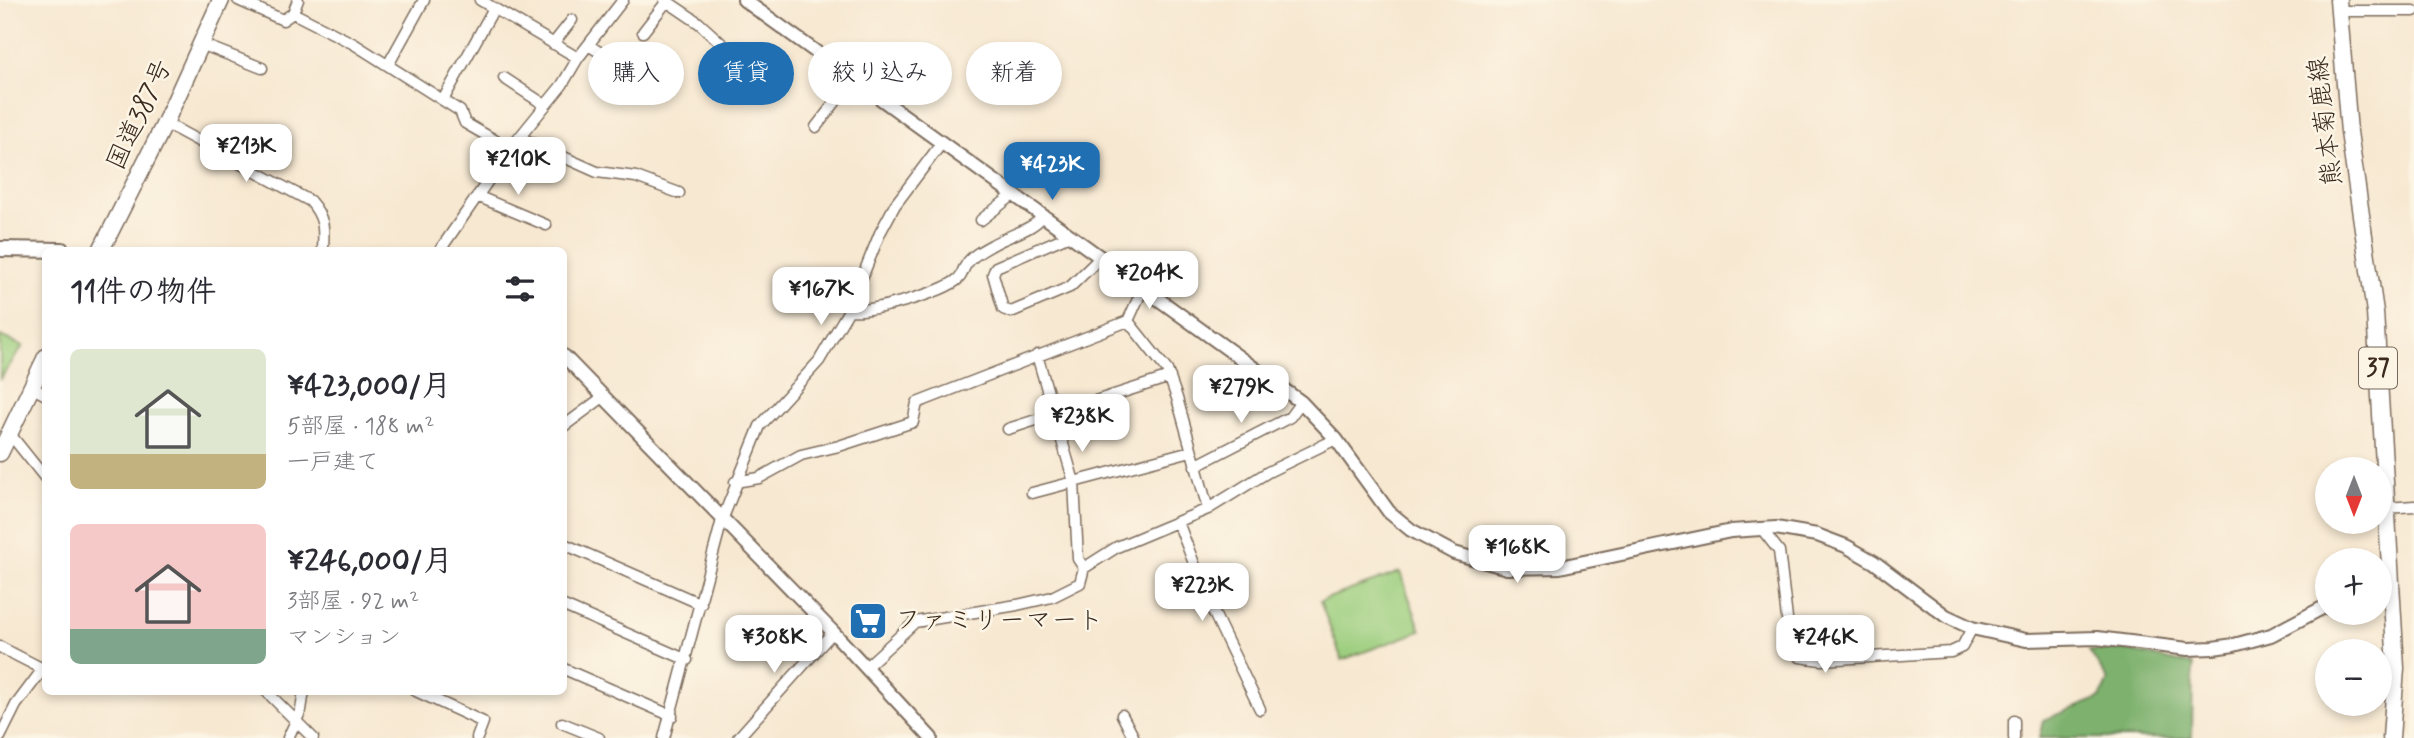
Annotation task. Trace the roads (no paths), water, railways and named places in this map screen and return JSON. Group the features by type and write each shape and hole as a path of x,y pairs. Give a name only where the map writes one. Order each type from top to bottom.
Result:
{"main road":[{"name":"国道387号","path":"103,247 165,123 221,0"},
{"name":"熊本菊鹿線","path":"2338,5 2349,132 2375,312 2384,457"},
{"path":"0,249 42,250"},
{"path":"0,453 42,365"},
{"name":"熊本菊鹿線","path":"2391,625 2396,668 2391,738"}],"street":[{"path":"237,0 283,20 293,13 298,0"},
{"path":"388,65 424,0"},
{"path":"480,0 578,58"},
{"path":"590,42 623,0"},
{"path":"643,32 666,0 699,23 719,42"},
{"path":"744,0 808,46"},
{"path":"2338,5 2414,11"},
{"path":"443,100 494,8"},
{"path":"293,13 388,65 460,111 465,123 510,149"},
{"path":"553,44 572,20"},
{"path":"201,44 262,68"},
{"path":"442,247 510,149 562,85 588,45"},
{"path":"504,78 545,105"},
{"path":"816,127 833,105"},
{"path":"889,105 1301,402 1336,439 1389,512 1403,524 1454,553 1507,568 1560,566 1731,531 1761,528 1794,530 1846,546 1874,562 1946,615 1972,628 2026,640 2097,638 2188,649 2213,648 2271,635 2315,612"},
{"path":"165,123 310,201 321,213 323,247"},
{"path":"519,137 597,172 636,177 679,193"},
{"path":"664,738 723,520 760,426 819,361 849,310 880,233 895,205 942,144"},
{"path":"981,220 1013,194"},
{"path":"478,196 546,226"},
{"path":"849,310 860,312 914,298 952,283 961,277 966,264 979,253 1008,235 1036,224 1043,216"},
{"path":"1070,235 996,267 993,275 1003,309 1011,312 1070,287 1101,257"},
{"path":"736,482 759,478 801,455 839,446 913,422 917,403 1128,321 1143,288"},
{"path":"1128,321 1170,377 1208,509"},
{"path":"1037,355 1074,482 1078,559 1084,568"},
{"path":"567,359 833,632 925,736"},
{"path":"1008,429 1170,377"},
{"path":"30,387 42,393"},
{"path":"567,424 603,397"},
{"path":"1195,466 1290,417 1301,402"},
{"path":"10,434 42,474"},
{"path":"866,667 915,621 1052,597 1080,583 1084,568 1116,547 1208,509 1268,472 1336,439"},
{"path":"1032,493 1191,451"},
{"path":"2392,508 2414,506"},
{"path":"1178,522 1210,605 1260,709"},
{"path":"1761,528 1779,551 1790,644 1800,657 1821,660 1951,652 1962,647 1972,628"},
{"path":"567,545 701,604"},
{"path":"567,607 687,660"},
{"path":"738,738 833,632"},
{"path":"0,647 42,666"},
{"path":"0,737 16,705 42,670"},
{"path":"567,670 672,716"},
{"path":"270,695 313,738"},
{"path":"288,738 301,710 303,695"},
{"path":"425,695 483,722 477,738"},
{"path":"1122,715 1134,738"},
{"path":"2014,721 2014,738"},
{"path":"562,723 598,738"}],"place":[{"name":"ファミリーマート","path":"868,621"}]}
